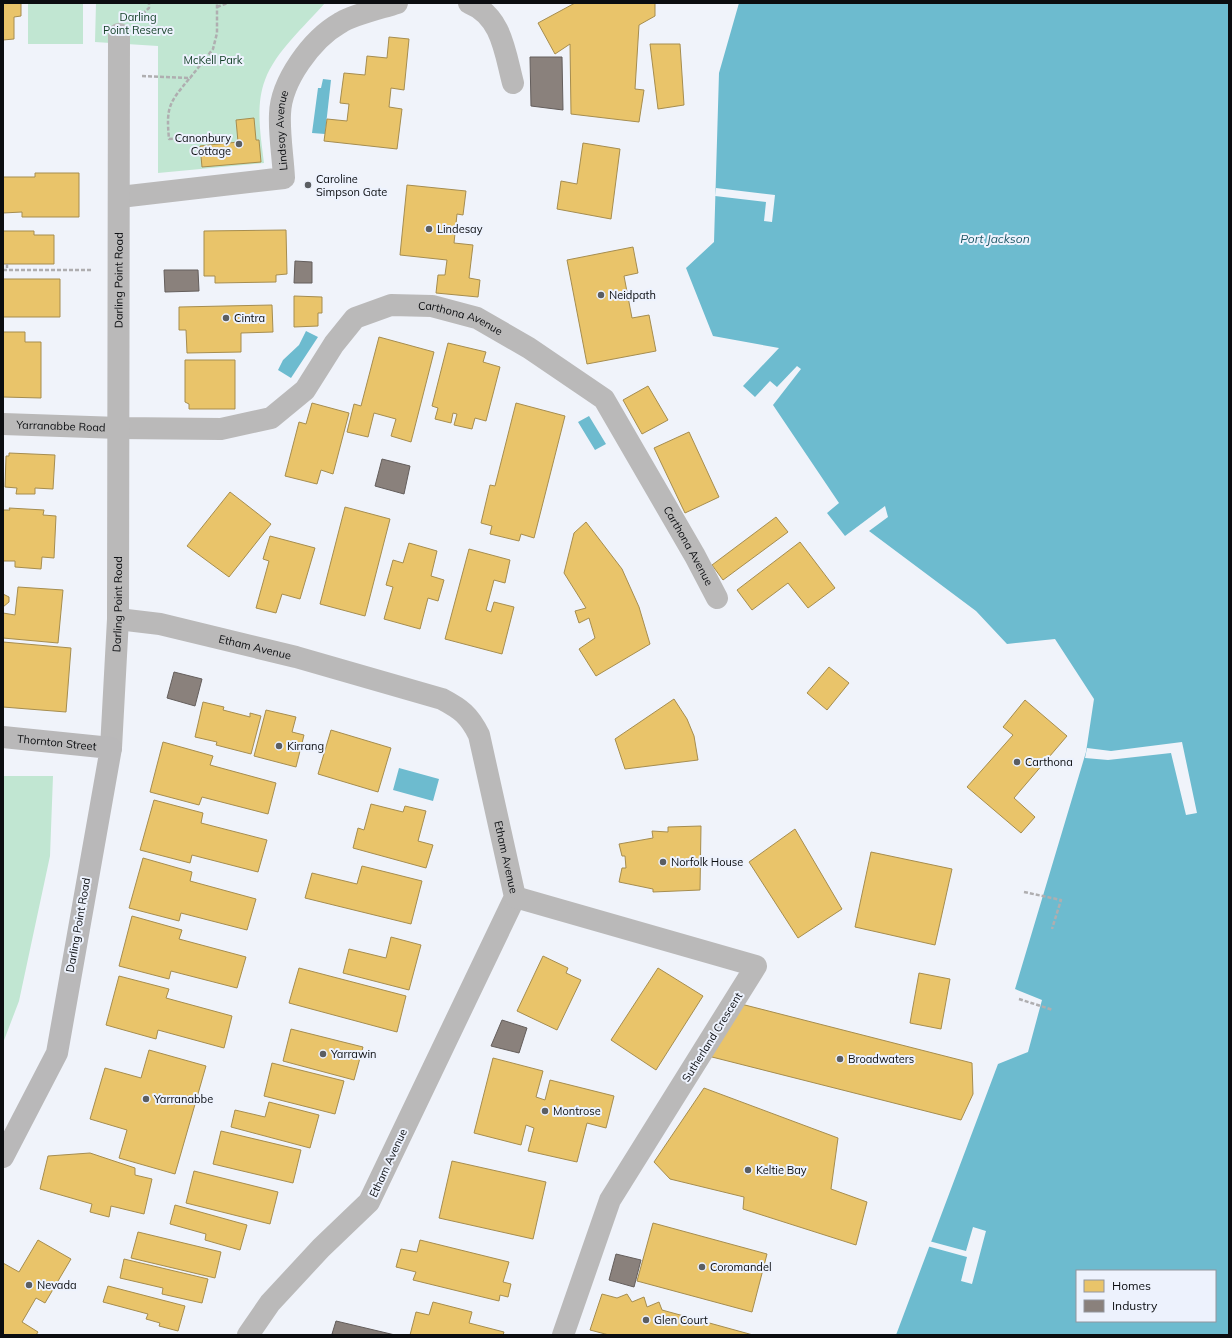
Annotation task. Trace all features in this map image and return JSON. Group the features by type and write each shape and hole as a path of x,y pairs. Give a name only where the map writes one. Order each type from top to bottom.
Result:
{"street":[{"name":"Lindsay Avenue","path":"120,197 284,178 280,113 286,89 297,66 318,41 340,22 397,3"},
{"path":"469,3 480,7 498,28 513,83"},
{"name":"Darling Point Road","path":"3,1157 57,1053 111,748 118,619 120,197 119,75 125,28"},
{"name":"Carthona Avenue","path":"119,428 222,428 271,418 305,390 334,344 355,318 392,305 432,306 477,318 529,348 604,399 695,556 717,598"},
{"name":"Yarranabbe Road","path":"3,424 119,428"},
{"name":"Etham Avenue","path":"118,619 160,624 296,657 442,699 460,708 471,721 479,735 515,896 369,1202 321,1248 270,1303 248,1335"},
{"name":"Thornton Street","path":"3,737 111,748"},
{"name":"Sutherland Crescent","path":"515,896 756,966 610,1200 563,1335"}],"path":[{"path":"125,28 149,8 150,3"},
{"path":"217,3 217,33 213,49 173,99 168,108 169,139 219,135"},
{"path":"218,7 228,3"},
{"path":"119,75 190,78"},
{"path":"7,264 7,270"},
{"path":"3,270 92,270"},
{"path":"1024,892 1061,900 1052,929"},
{"path":"1019,999 1053,1010"}],"green space":[{"path":"28,3 83,3 83,44 28,44"},
{"name":"McKell Park","path":"96,3 325,3 283,49 265,80 259,111 264,163 158,173 158,46 95,42"},
{"path":"3,776 53,776 50,856 19,1001 3,1043"}],"water":[{"name":"Port Jackson","path":"739,3 1229,3 1229,1335 896,1335 998,1064 1028,1052 1042,1000 1015,989 1086,752 1094,699 1055,639 1007,644 976,611 869,531 888,517 885,506 845,536 827,513 839,503 773,405 801,369 797,366 777,387 770,381 755,397 743,386 779,348 713,336 686,268 714,242 719,73"},
{"path":"323,79 331,80 325,134 312,133 318,88 321,88"},
{"path":"306,331 318,337 291,378 278,370 283,360 299,345"},
{"path":"589,416 606,444 595,450 578,422"},
{"path":"399,768 439,779 433,801 393,790"}],"pier":[{"path":"716,188 775,195 772,222 764,221 766,202 715,196"},
{"path":"1182,742 1197,813 1186,815 1171,753 1108,760 1085,758 1087,748 1111,751"},
{"path":"973,1227 986,1231 972,1284 961,1281 967,1257 927,1246 929,1241 966,1251"}],"building: Homes":[{"path":"3,3 21,3 21,16 14,17 14,39 3,40"},
{"path":"575,3 655,3 655,16 639,25 635,89 644,90 639,122 571,114 570,44 555,54 538,23"},
{"path":"389,37 409,39 404,90 391,88 389,107 402,109 397,149 324,141 327,119 347,121 349,104 340,103 344,73 365,75 367,56 387,58"},
{"path":"650,44 680,44 684,105 658,109"},
{"name":"Canonbury Cottage","path":"254,118 256,140 259,140 261,162 202,167 200,146 238,142 236,120"},
{"path":"583,143 620,149 611,219 557,209 561,181 577,184"},
{"path":"35,173 79,173 79,217 22,217 22,212 3,213 3,177 35,177"},
{"name":"Lindesay","path":"407,185 466,191 463,215 457,214 454,243 473,245 469,278 480,280 478,297 436,293 438,275 445,275 447,260 400,255"},
{"path":"286,230 287,274 276,275 276,282 215,283 215,276 204,276 204,231"},
{"path":"3,231 34,231 34,235 54,235 54,264 3,264"},
{"name":"Neidpath","path":"633,247 638,273 624,276 632,318 649,315 656,351 587,364 567,260"},
{"path":"3,279 60,279 60,317 3,317"},
{"path":"294,296 322,297 322,313 318,313 318,326 294,327"},
{"name":"Cintra","path":"272,305 273,332 241,333 241,352 187,353 186,330 179,330 179,307"},
{"path":"3,332 25,332 25,342 41,342 41,398 3,397"},
{"path":"379,337 434,352 411,442 391,436 396,419 374,413 368,437 347,432 354,404 361,406"},
{"path":"448,343 486,352 483,362 500,367 486,421 475,418 472,429 454,425 457,414 453,413 451,423 435,419 438,408 432,406"},
{"path":"185,360 235,360 235,409 189,409 189,404 185,402"},
{"path":"648,386 668,420 642,434 623,400"},
{"path":"312,403 349,413 333,474 321,470 317,484 285,476 299,422 306,424"},
{"path":"516,403 565,416 534,538 521,534 519,541 490,534 492,526 481,523 490,485 495,486"},
{"path":"689,432 719,497 685,513 654,448"},
{"path":"9,453 55,455 53,489 35,488 35,494 16,494 17,488 5,487 6,456 9,456"},
{"path":"230,492 271,524 229,577 187,546"},
{"path":"345,507 390,519 365,616 320,604"},
{"path":"9,508 44,510 43,515 56,516 54,558 42,557 41,569 15,567 15,561 3,561 3,510 10,510"},
{"path":"776,517 788,532 723,580 712,565"},
{"path":"586,522 622,569 639,607 650,644 596,676 579,649 595,638 589,618 579,623 575,611 586,608 564,573 574,533"},
{"path":"270,536 315,548 300,599 282,594 276,613 256,608 269,561 263,559"},
{"path":"800,542 835,588 808,608 788,583 752,610 737,590"},
{"path":"409,543 437,551 431,576 444,580 438,601 428,598 420,629 384,619 393,587 386,585 393,560 403,563"},
{"path":"469,549 510,560 505,583 494,580 486,610 491,612 494,602 514,607 502,654 445,639"},
{"path":"18,587 63,590 58,643 3,638 3,613 15,615"},
{"path":"3,594 9,597 9,602 3,607"},
{"path":"3,642 71,648 66,712 3,707"},
{"path":"829,667 849,683 827,710 807,693"},
{"path":"674,699 687,719 694,736 698,760 625,769 615,739"},
{"name":"Carthona","path":"1025,700 1067,736 1014,798 1035,817 1021,833 967,787 1013,735 1003,727"},
{"path":"203,702 224,707 223,710 250,717 250,713 261,716 251,754 216,745 217,742 195,737"},
{"name":"Kirrang","path":"266,710 296,717 292,732 304,735 296,767 254,756"},
{"path":"331,730 391,748 378,792 318,774"},
{"path":"163,742 213,756 210,765 276,783 268,814 202,797 199,805 150,792"},
{"path":"154,800 203,813 201,823 267,840 258,872 192,855 190,863 140,850"},
{"path":"371,804 403,812 405,806 426,811 418,841 433,845 426,868 353,848 358,828 364,830"},
{"name":"Norfolk House","path":"701,826 700,890 653,892 653,889 619,882 622,868 626,868 625,856 622,856 619,844 653,838 652,831 668,832 668,827"},
{"path":"795,829 842,909 798,938 749,862"},
{"path":"871,852 952,869 935,945 855,927"},
{"path":"143,858 192,872 190,881 256,899 247,930 181,913 179,921 129,908"},
{"path":"362,866 422,881 411,924 305,898 312,873 357,884"},
{"path":"132,916 182,930 179,939 246,957 237,988 171,971 169,979 119,966"},
{"path":"391,937 421,945 409,990 343,973 349,949 386,958"},
{"path":"543,956 568,968 566,973 581,980 557,1030 517,1011"},
{"path":"299,968 406,996 397,1032 289,1003"},
{"path":"658,968 703,996 656,1070 611,1040"},
{"path":"919,973 950,979 941,1029 910,1023"},
{"path":"119,976 169,989 166,998 232,1016 224,1048 158,1030 156,1039 106,1025"},
{"name":"Broadwaters","path":"741,1004 972,1063 973,1094 961,1120 708,1056"},
{"name":"Yarrawin","path":"291,1029 363,1047 354,1080 283,1061"},
{"name":"Yarranabbe","path":"149,1050 206,1066 175,1174 119,1158 127,1130 90,1119 105,1068 141,1078"},
{"name":"Montrose","path":"493,1058 543,1071 536,1097 545,1100 550,1080 614,1096 606,1128 587,1123 577,1162 528,1151 534,1128 526,1125 521,1145 474,1133"},
{"path":"272,1063 344,1081 335,1114 264,1096"},
{"name":"Keltie Bay","path":"704,1088 838,1138 831,1189 867,1202 856,1245 743,1209 744,1197 670,1179 654,1162"},
{"path":"269,1102 319,1115 310,1148 231,1127 235,1110 265,1117"},
{"path":"221,1131 301,1150 293,1183 213,1164"},
{"path":"90,1153 135,1168 135,1175 152,1179 144,1214 111,1206 109,1217 90,1212 92,1204 40,1189 48,1156"},
{"path":"452,1161 546,1182 533,1239 439,1218"},
{"path":"194,1171 278,1192 270,1224 186,1203"},
{"path":"175,1205 247,1225 240,1250 205,1240 206,1234 170,1224"},
{"name":"Coromandel","path":"653,1223 767,1254 752,1312 637,1281"},
{"path":"138,1232 221,1252 215,1278 131,1258"},
{"name":"Nevada","path":"38,1240 71,1259 45,1303 36,1298 22,1322 38,1332 36,1335 3,1335 3,1263 19,1272"},
{"path":"420,1240 509,1262 503,1282 511,1284 508,1297 500,1295 499,1301 413,1280 416,1272 396,1267 401,1249 417,1252"},
{"path":"124,1259 208,1279 202,1303 162,1294 163,1288 120,1278"},
{"path":"108,1286 185,1306 178,1331 159,1326 160,1323 146,1319 148,1314 103,1302"},
{"name":"Glen Court","path":"602,1294 617,1298 627,1294 632,1302 644,1297 647,1307 659,1302 662,1310 753,1335 609,1335 590,1330"},
{"path":"433,1302 472,1312 469,1323 504,1332 503,1335 410,1335 416,1312 429,1315"}],"building: Industry":[{"path":"530,57 562,57 563,110 531,106"},
{"path":"295,261 312,262 312,283 294,283"},
{"path":"164,270 198,270 199,291 165,292"},
{"path":"382,459 410,466 404,494 375,486"},
{"path":"174,672 202,679 195,706 167,698"},
{"path":"502,1020 527,1028 519,1053 491,1046"},
{"path":"616,1254 641,1260 634,1287 609,1280"},
{"path":"336,1321 395,1335 336,1335 332,1334"}],"place":[{"name":"Canonbury Cottage","path":"239,144"},
{"name":"Caroline Simpson Gate","path":"308,185"},
{"name":"Lindesay","path":"429,229"},
{"name":"Neidpath","path":"601,295"},
{"name":"Cintra","path":"226,318"},
{"name":"Kirrang","path":"279,746"},
{"name":"Carthona","path":"1017,762"},
{"name":"Norfolk House","path":"663,862"},
{"name":"Yarrawin","path":"323,1054"},
{"name":"Broadwaters","path":"840,1059"},
{"name":"Yarranabbe","path":"146,1099"},
{"name":"Montrose","path":"545,1111"},
{"name":"Keltie Bay","path":"748,1170"},
{"name":"Coromandel","path":"702,1267"},
{"name":"Nevada","path":"29,1285"},
{"name":"Glen Court","path":"646,1320"}],"park label":[{"name":"Darling Point Reserve","path":"138,23"}]}
